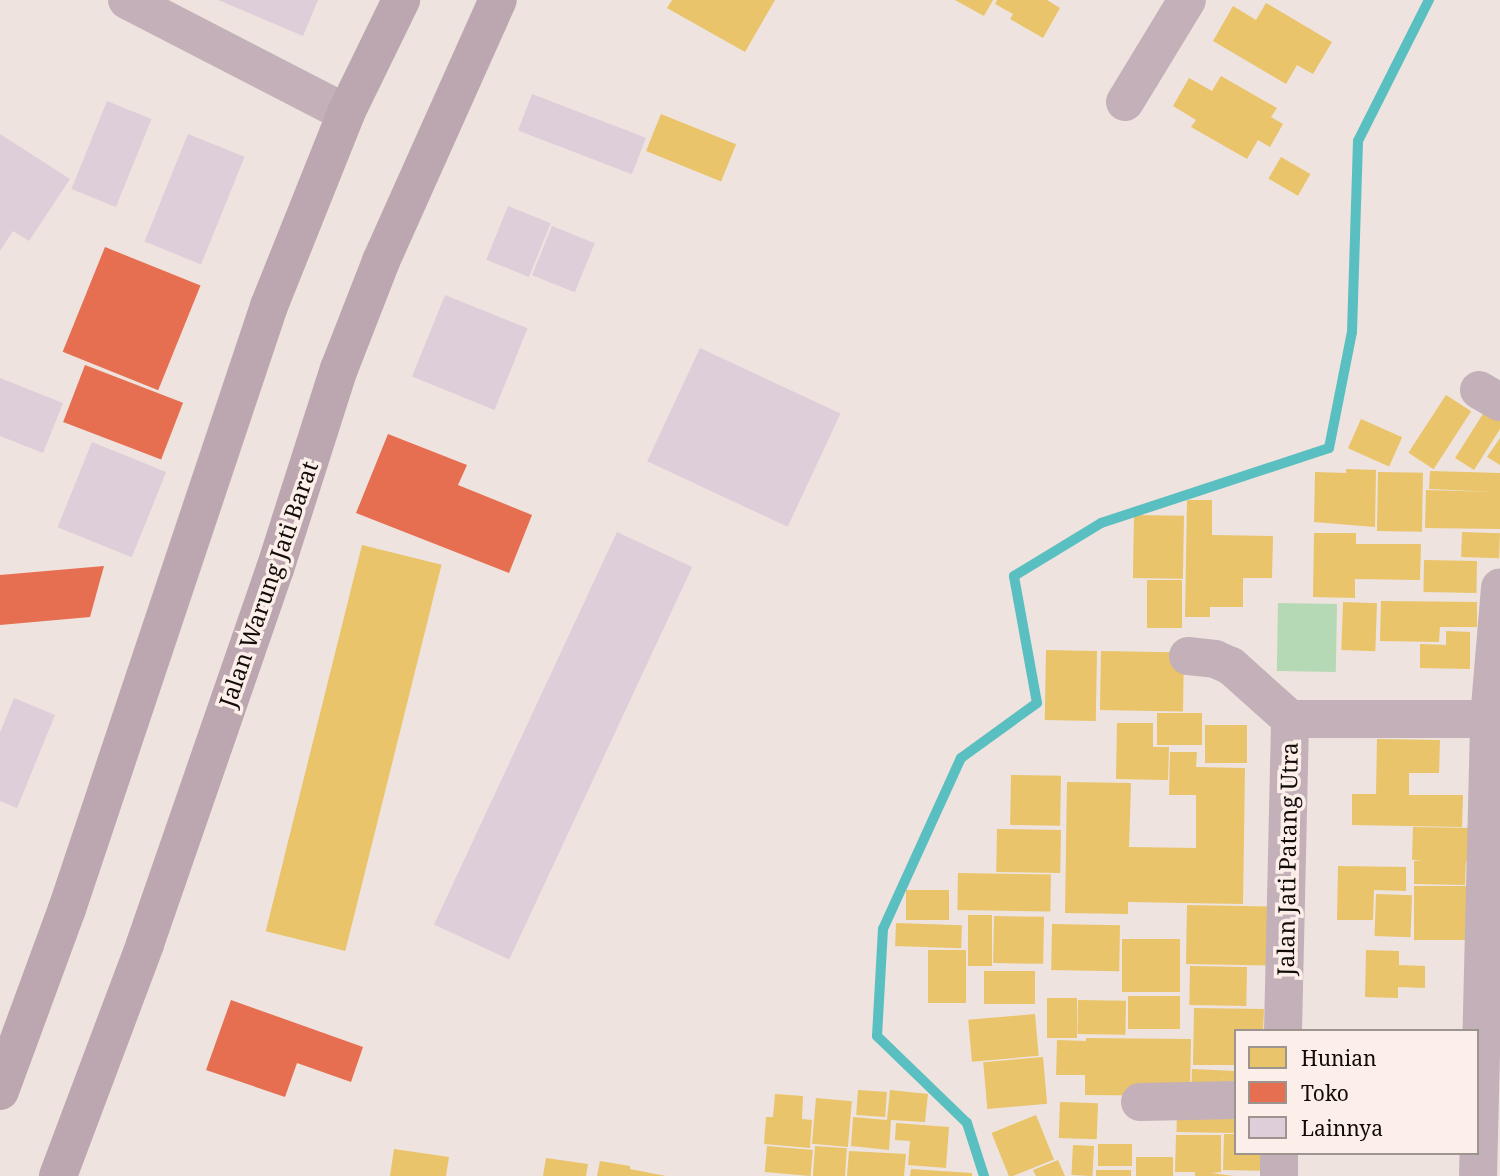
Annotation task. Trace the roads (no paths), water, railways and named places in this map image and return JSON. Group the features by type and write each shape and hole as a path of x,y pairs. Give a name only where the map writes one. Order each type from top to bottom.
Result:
{"main road":[{"path":"0,1091 80,871 269,306 346,113 401,0"},
{"name":"Jalan Warung Jati Barat","path":"58,1176 102,1065 275,569 339,369 381,261 498,0"}],"street":[{"path":"127,0 346,113"},
{"path":"1125,102 1187,0"},
{"path":"1479,1153 1494,801 1489,719 1500,587"},
{"path":"1188,656 1215,659 1231,666 1290,719"},
{"name":"Jalan Jati Patang Utra","path":"1283,1029 1290,719 1489,719"},
{"path":"1140,1102 1234,1100"},
{"path":"1279,1155 1279,1176"},
{"path":"1478,1176 1479,1155"}],"waterway":[{"path":"984,1176 967,1123 877,1036 883,929 961,758 1037,703 1014,576 1101,523 1329,448 1352,332 1358,141 1429,0"}]}
